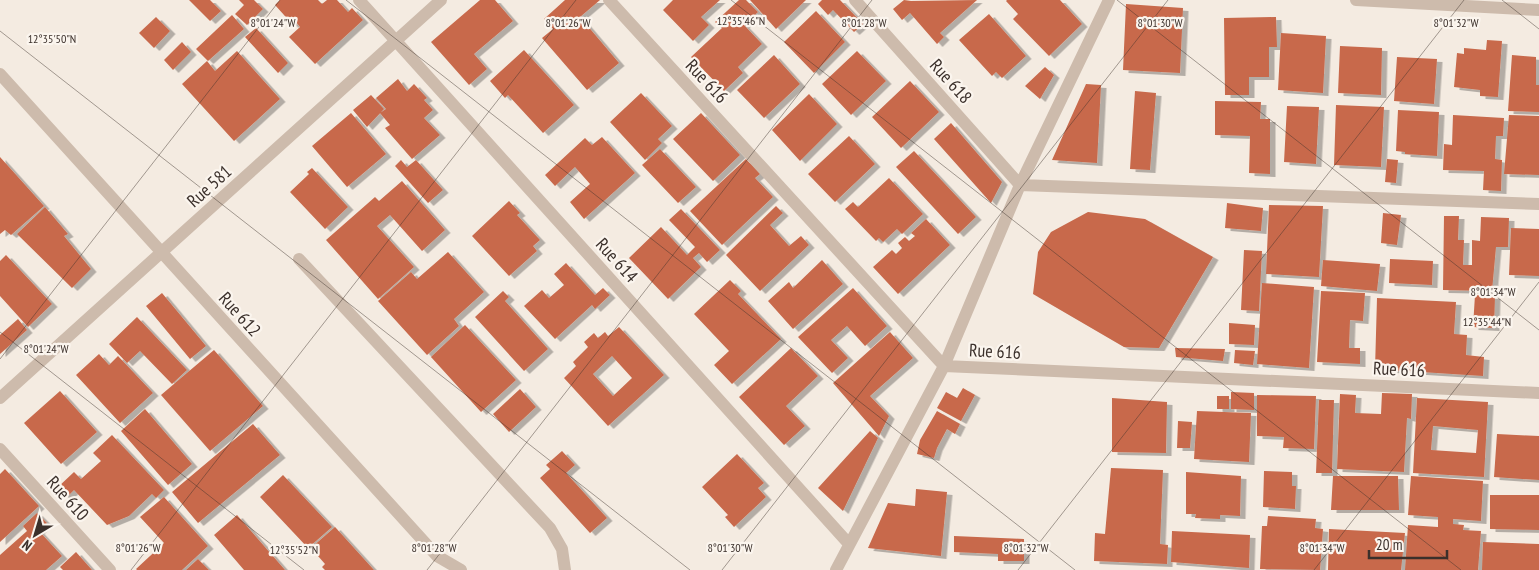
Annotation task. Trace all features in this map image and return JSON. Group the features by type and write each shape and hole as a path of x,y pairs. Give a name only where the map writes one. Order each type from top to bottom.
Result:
{"street":[{"name":"Rue 614","path":"360,0 848,544"},
{"name":"Rue 581","path":"0,398 441,0"},
{"name":"Rue 616","path":"609,0 944,366 1539,393"},
{"name":"Rue 618","path":"855,0 1020,185"},
{"path":"836,570 848,544 944,366 1020,185 1109,0"},
{"path":"1356,0 1534,7"},
{"name":"Rue 612","path":"0,74 437,556 461,570"},
{"path":"1020,185 1539,204"},
{"path":"299,259 550,528 562,549 565,570"},
{"name":"Rue 610","path":"0,449 110,570"}],"building":[{"path":"189,0 210,0 221,11 210,21"},
{"path":"239,0 254,0 263,9 247,25 235,14 244,5"},
{"path":"280,0 318,0 322,4 327,0 337,0 348,12 352,8 363,20 315,64 289,37 300,27 296,22 293,25 275,5"},
{"path":"480,0 495,0 513,21 474,54 487,69 469,85 431,42"},
{"path":"565,0 600,0 580,17 619,63 587,90 542,38 553,29 544,19"},
{"path":"673,0 720,0 701,17 709,25 693,41 663,10"},
{"path":"739,0 746,0 758,12 744,25 762,44 738,67 743,73 724,91 691,57 722,28 715,22"},
{"path":"750,0 806,0 776,29"},
{"path":"822,0 840,0 863,24 854,32 833,10 828,15 818,4"},
{"path":"904,0 977,0 940,33 944,37 937,44 910,13 902,20 893,9"},
{"path":"1007,0 1060,0 1082,24 1049,56 1013,19 1018,14"},
{"path":"1126,4 1183,8 1180,73 1123,70"},
{"path":"816,11 845,42 814,73 784,42"},
{"path":"989,14 1026,56 1002,78 996,72 992,76 959,40"},
{"path":"232,15 244,29 208,61 196,49"},
{"path":"156,17 170,31 154,48 139,33"},
{"path":"1276,17 1277,47 1269,47 1269,77 1249,77 1249,95 1225,95 1224,18"},
{"path":"256,28 288,63 278,73 245,37"},
{"path":"1281,33 1326,36 1323,93 1278,90"},
{"path":"1487,40 1502,41 1498,97 1480,96 1480,90 1454,87 1457,53 1464,54 1464,48 1486,50"},
{"path":"182,42 191,52 173,70 164,60"},
{"path":"1340,46 1382,48 1381,95 1338,93"},
{"path":"524,50 574,105 543,133 508,95 505,98 490,81"},
{"path":"237,51 280,99 234,141 182,84 207,61 215,71"},
{"path":"857,51 886,81 851,115 822,84"},
{"path":"774,55 800,84 764,118 737,90"},
{"path":"1512,55 1536,57 1536,85 1539,85 1539,112 1508,111"},
{"path":"1397,57 1437,59 1434,104 1394,101"},
{"path":"1045,67 1054,75 1040,99 1025,86"},
{"path":"398,79 407,91 414,84 427,98 424,100 433,110 424,118 440,135 412,159 385,128 390,125 380,113 386,109 376,98"},
{"path":"910,81 939,112 901,148 872,117"},
{"path":"1086,84 1101,85 1097,163 1052,160"},
{"path":"1135,91 1156,93 1150,170 1130,169"},
{"path":"641,93 672,126 658,139 662,143 645,160 610,122"},
{"path":"809,94 837,124 800,161 772,130"},
{"path":"371,95 384,109 367,127 353,110"},
{"path":"1215,101 1261,102 1260,119 1270,119 1270,174 1249,173 1250,136 1215,135"},
{"path":"1336,105 1384,107 1381,167 1334,165"},
{"path":"1287,106 1319,107 1316,164 1284,162"},
{"path":"1398,110 1439,112 1437,156 1405,154 1405,152 1396,151"},
{"path":"351,113 386,154 347,187 312,146"},
{"path":"701,113 740,155 713,181 673,139"},
{"path":"1453,115 1504,118 1503,136 1496,136 1495,159 1502,160 1501,191 1483,190 1484,171 1443,170 1444,144 1452,145"},
{"path":"1509,115 1539,116 1539,175 1504,174"},
{"path":"951,123 1002,182 991,203 934,139"},
{"path":"849,136 875,164 835,202 808,174"},
{"path":"602,137 635,173 584,219 570,202 590,184 575,167 555,186 545,175 585,138 592,145"},
{"path":"660,149 696,187 678,203 642,165"},
{"path":"914,151 976,217 958,234 896,167"},
{"path":"0,157 44,206 11,235 5,230 0,234"},
{"path":"746,159 760,174 755,178 773,197 722,245 690,211"},
{"path":"1387,159 1398,160 1396,183 1385,182"},
{"path":"401,160 407,167 416,160 443,190 428,203 395,166"},
{"path":"312,168 348,207 325,229 290,192 309,174 307,172"},
{"path":"889,178 923,214 902,234 897,229 883,242 879,238 876,241 845,209 853,202 858,207"},
{"path":"402,181 445,230 422,251 390,215 377,226 414,267 378,299 326,240 375,197 379,201"},
{"path":"509,201 520,213 517,215 540,240 533,246 537,251 509,276 472,236"},
{"path":"1227,203 1263,208 1261,231 1225,228"},
{"path":"1269,205 1323,206 1319,277 1266,274"},
{"path":"776,206 783,213 770,225 789,246 801,236 809,245 760,291 726,255"},
{"path":"45,207 68,234 64,236 91,269 72,288 17,234"},
{"path":"681,209 720,250 707,262 699,253 693,258 701,267 668,299 629,258 661,227 687,255 695,247 669,220"},
{"path":"1088,212 1145,219 1213,257 1159,348 1124,347 1033,294 1038,252 1051,232"},
{"path":"1383,213 1401,215 1397,245 1381,243"},
{"path":"1444,216 1459,216 1458,240 1464,240 1463,265 1472,265 1472,240 1480,241 1481,217 1509,218 1508,247 1496,247 1492,291 1443,290"},
{"path":"926,219 950,245 898,294 873,267 892,250 896,254 902,248 898,243 905,237 909,241 915,236 911,233"},
{"path":"1511,228 1539,229 1539,276 1509,275"},
{"path":"1244,250 1262,251 1259,311 1241,310"},
{"path":"448,252 484,292 454,319 459,326 427,355 378,301 411,272 417,279"},
{"path":"6,255 52,304 28,327 0,296 0,261"},
{"path":"1390,259 1433,261 1432,285 1389,283"},
{"path":"822,260 843,284 793,329 768,301 789,282 793,288"},
{"path":"1323,260 1380,264 1377,291 1321,286"},
{"path":"566,263 595,295 603,288 610,295 595,309 592,305 555,339 524,306 542,290 549,298 564,285 554,274"},
{"path":"730,280 741,291 738,294 781,339 732,384 714,365 729,351 694,314"},
{"path":"1262,283 1314,287 1309,368 1257,364"},
{"path":"853,288 887,326 865,346 847,326 831,340 848,358 832,373 798,337"},
{"path":"503,291 509,297 505,301 548,349 524,371 475,317"},
{"path":"1321,291 1365,293 1363,321 1350,320 1349,348 1360,348 1360,364 1317,362"},
{"path":"162,293 206,346 190,359 146,306"},
{"path":"1475,295 1495,296 1494,328 1473,327"},
{"path":"1377,298 1456,302 1454,334 1467,335 1466,355 1484,357 1483,376 1375,369"},
{"path":"137,317 187,370 172,384 140,351 127,363 109,344"},
{"path":"18,319 27,330 0,354 0,335"},
{"path":"1229,323 1255,325 1254,345 1229,344"},
{"path":"465,325 516,380 481,412 431,357"},
{"path":"619,327 664,375 608,426 564,378 576,366 573,362 588,347 584,342 594,333 598,338 605,332 608,336","holes":["612,356 632,378 613,396 593,374"]},
{"path":"890,332 913,358 870,396 889,416 879,436 833,383"},
{"path":"791,348 818,376 786,406 805,426 784,445 739,397"},
{"path":"1175,348 1225,349 1223,361 1176,357"},
{"path":"214,350 263,406 210,451 161,395"},
{"path":"1235,350 1255,351 1253,365 1234,363"},
{"path":"99,354 109,365 118,356 153,393 120,423 76,375"},
{"path":"963,388 975,395 961,421 937,408 946,392 957,398"},
{"path":"520,389 536,407 509,432 493,414"},
{"path":"60,391 97,432 61,464 24,423"},
{"path":"1231,392 1254,393 1254,410 1231,409"},
{"path":"1382,393 1412,394 1411,419 1407,418 1404,472 1337,469 1340,394 1356,395 1355,413 1381,414"},
{"path":"1257,395 1316,396 1314,449 1283,448 1284,437 1257,436"},
{"path":"1217,396 1229,396 1229,409 1217,409"},
{"path":"1112,398 1167,402 1166,453 1112,452"},
{"path":"1417,398 1488,402 1484,477 1413,473","holes":["1433,426 1478,430 1476,453 1431,450"]},
{"path":"1319,400 1334,400 1332,473 1316,473"},
{"path":"145,409 192,464 168,485 121,431"},
{"path":"937,411 960,424 955,434 947,429 934,458 917,454 920,440"},
{"path":"1197,411 1251,413 1249,462 1194,459"},
{"path":"1178,421 1192,422 1190,448 1177,448"},
{"path":"253,424 280,455 198,523 172,492"},
{"path":"870,431 878,438 843,511 818,488"},
{"path":"1497,434 1539,436 1539,480 1494,477"},
{"path":"112,435 164,490 156,498 152,494 129,516 107,525 74,490 66,498 57,488 74,472 81,479 101,461 93,453"},
{"path":"562,451 575,465 566,473 607,518 590,533 540,478 550,469 546,465"},
{"path":"737,454 764,483 758,488 766,497 734,527 725,517 728,515 702,487"},
{"path":"1111,468 1163,470 1160,544 1168,545 1167,564 1094,561 1095,533 1105,534"},
{"path":"5,469 39,506 0,542 0,474"},
{"path":"1264,471 1292,472 1292,486 1296,486 1295,509 1263,507"},
{"path":"1186,472 1241,476 1240,516 1220,515 1220,519 1195,518 1196,514 1186,514"},
{"path":"283,475 332,527 308,548 260,497"},
{"path":"1333,476 1398,476 1399,510 1331,510"},
{"path":"1411,476 1483,481 1481,521 1453,519 1453,524 1464,525 1463,530 1481,531 1478,570 1405,570 1408,525 1438,527 1438,517 1408,515"},
{"path":"916,489 947,492 941,556 868,548 888,503 915,506"},
{"path":"1490,495 1539,495 1539,530 1490,529"},
{"path":"164,497 208,546 182,570 137,570 164,543 140,517"},
{"path":"37,513 47,523 39,531 62,556 46,570 0,570 0,555 27,531 23,526"},
{"path":"237,515 285,570 244,570 214,535"},
{"path":"1268,516 1316,519 1315,528 1323,529 1320,570 1260,569 1262,526 1267,526"},
{"path":"335,527 374,570 325,570 322,567 325,564 311,548"},
{"path":"1329,529 1405,533 1401,570 1328,570"},
{"path":"1172,531 1250,535 1249,568 1171,562"},
{"path":"954,536 1024,539 1024,561 998,561 998,554 954,552"},
{"path":"1483,542 1539,544 1539,570 1482,570"},
{"path":"76,552 92,570 63,570 60,567"},
{"path":"198,559 209,570 186,570"}]}
